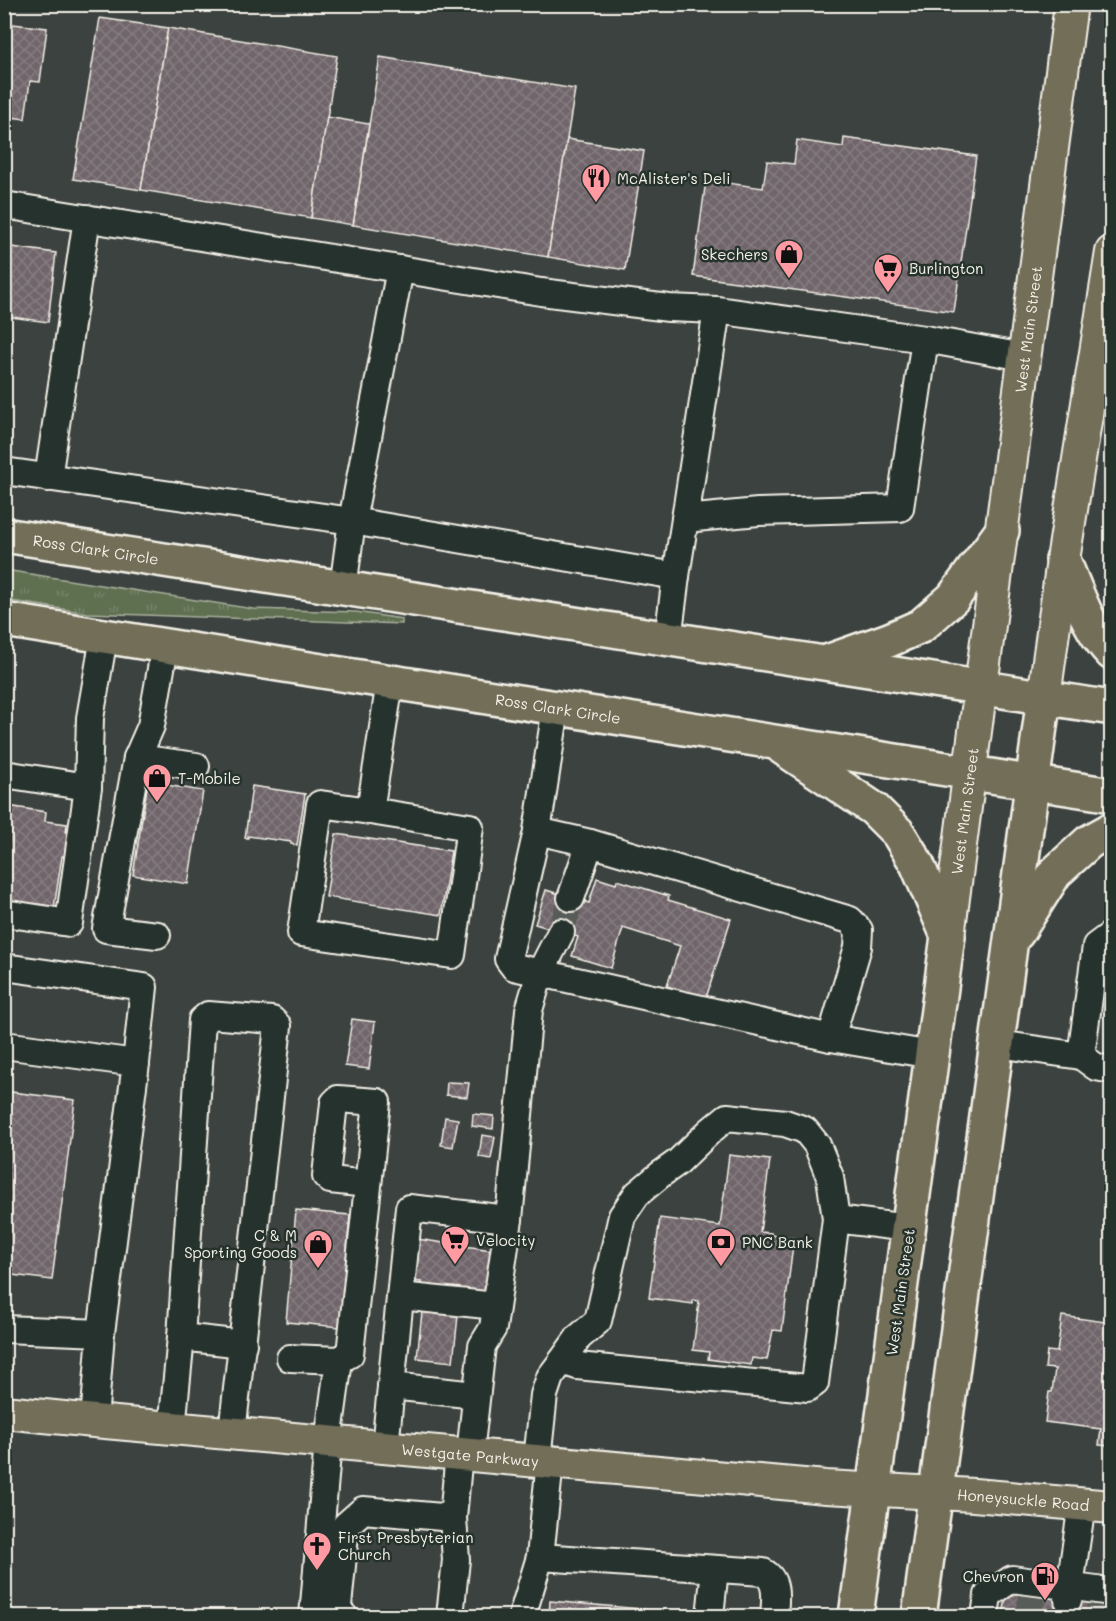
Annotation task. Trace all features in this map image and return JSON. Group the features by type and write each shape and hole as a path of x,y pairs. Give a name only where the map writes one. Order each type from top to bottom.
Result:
{"highway":[{"path":"825,663 890,640 921,626 953,598 1002,531"},
{"name":"Ross Clark Circle","path":"10,539 343,588 1112,708"},
{"path":"1064,560 1088,618 1101,642 1112,653"},
{"name":"Ross Clark Circle","path":"4,620 1112,795"},
{"path":"919,1617 1044,697"},
{"path":"776,743 874,809 898,833 917,864 948,936"},
{"path":"1012,942 1055,873 1089,842 1112,830"},
{"name":"West Main Street","path":"856,1617 948,936"}],"main road":[{"name":"West Main Street","path":"948,936 1071,4"},
{"path":"1044,697 1112,252"},
{"name":"Westgate Parkway","path":"4,1412 826,1487 936,1492"},
{"name":"Honeysuckle Road","path":"936,1492 1097,1506"}],"lane":[{"path":"4,205 541,292 669,308 717,310 925,339 1024,357"},
{"path":"48,478 87,218"},
{"path":"343,588 352,521 400,269"},
{"path":"668,639 717,310"},
{"path":"685,519 758,512 900,508 925,339"},
{"path":"4,471 352,521 676,576"},
{"path":"4,913 69,923 88,787 90,718 104,637"},
{"path":"156,935 106,929 136,758 151,726 165,646"},
{"path":"370,811 390,682"},
{"path":"556,708 537,831 507,958 514,967 831,1038 932,1055"},
{"path":"136,758 196,766"},
{"path":"4,774 88,787"},
{"path":"320,804 370,811 470,827 452,955 301,933 320,804"},
{"path":"537,831 590,843 850,920 858,930 858,946 831,1038"},
{"path":"571,898 590,843"},
{"path":"450,1617 456,1560 453,1518 476,1395 482,1346 493,1328 508,1219 529,1010 540,973 561,932"},
{"path":"1081,1056 1096,946 1112,934"},
{"path":"4,967 144,987 101,1333 94,1421"},
{"path":"172,1428 181,1337 202,1020 208,1015 272,1020 278,1026 232,1433"},
{"path":"998,1044 1081,1056 1096,1067 1112,1070"},
{"path":"4,1045 136,1063"},
{"path":"522,1617 540,1557 544,1395 550,1377 579,1337 598,1321 622,1216 637,1194 678,1162 727,1117 785,1123 805,1130 817,1145 830,1177 836,1219 815,1383 808,1388 577,1366 562,1361"},
{"path":"290,1358 339,1360 350,1354 368,1184"},
{"path":"385,1447 409,1208 508,1219"},
{"path":"836,1219 908,1228"},
{"path":"400,1296 496,1306"},
{"path":"4,1329 101,1333"},
{"path":"181,1337 243,1344"},
{"path":"313,1617 328,1442 339,1360"},
{"path":"391,1386 476,1395"},
{"path":"1069,1593 1097,1506"},
{"path":"344,1617 338,1616 346,1525 363,1510 453,1518"},
{"path":"540,1557 763,1572 770,1576 773,1582 774,1617"},
{"path":"710,1617 715,1569"},
{"path":"985,1617 988,1596 1012,1579 1033,1588 1105,1596"}],"green space":[{"path":"5,570 253,609 356,612 402,619 402,624 88,613 5,600"}],"building":[{"path":"100,18 168,28 141,190 73,179"},
{"path":"4,23 47,28 40,82 30,81 25,119 4,116"},
{"path":"168,28 337,56 311,218 141,190"},
{"path":"380,57 575,89 548,257 353,225"},
{"path":"327,117 369,124 353,225 311,218"},
{"path":"844,138 976,156 954,312 693,276 706,180 763,188 767,161 794,164 797,140 843,147"},
{"name":"McAlister's Deli","path":"567,139 644,151 625,270 548,257"},
{"path":"4,246 56,253 48,322 4,316"},
{"path":"148,782 203,791 188,884 133,875"},
{"path":"252,786 305,794 297,845 291,842 248,836 245,838"},
{"path":"8,806 46,812 45,821 67,824 66,832 80,835 76,858 62,856 54,908 4,900 4,814 7,815"},
{"path":"336,834 451,851 441,915 326,897"},
{"path":"597,878 616,884 617,880 669,896 668,900 731,919 706,998 667,986 680,946 623,928 611,968 572,956 578,937 535,924 546,890 589,903"},
{"path":"352,1019 375,1022 369,1069 345,1066"},
{"path":"447,1082 469,1083 467,1097 446,1095"},
{"path":"4,1091 75,1100 52,1280 4,1274"},
{"path":"473,1114 494,1116 493,1129 472,1126"},
{"path":"445,1117 458,1119 453,1147 441,1145"},
{"path":"482,1135 495,1137 491,1159 479,1157"},
{"name":"PNC Bank","path":"729,1155 770,1160 760,1232 794,1238 782,1331 773,1330 767,1360 752,1358 751,1365 708,1359 709,1352 693,1350 699,1301 693,1300 693,1304 649,1298 660,1218 720,1226"},
{"name":"C & M Sporting Goods","path":"296,1210 350,1215 340,1327 286,1322"},
{"name":"Velocity","path":"417,1239 498,1251 492,1292 481,1291 480,1296 421,1288 422,1282 411,1281"},
{"path":"423,1303 459,1307 453,1362 417,1358"},
{"path":"1062,1316 1105,1322 1105,1318 1112,1319 1112,1446 1099,1445 1101,1429 1045,1422 1055,1369 1045,1368 1047,1351 1057,1352"},
{"name":"Chevron","path":"1007,1591 1112,1606 1112,1616 1003,1616"},
{"path":"550,1601 675,1612 679,1616 549,1616"}],"tunnel":[{"path":"561,932 571,898"},
{"path":"1029,1616 1032,1594"},
{"path":"1098,1616 1100,1605"}],"place":[{"name":"McAlister's Deli","path":"596,204"},
{"name":"Skechers","path":"789,280"},
{"name":"Burlington","path":"888,294"},
{"name":"T-Mobile","path":"157,804"},
{"name":"Velocity","path":"455,1266"},
{"name":"PNC Bank","path":"721,1268"},
{"name":"C & M Sporting Goods","path":"318,1270"},
{"name":"First Presbyterian Church","path":"317,1572"},
{"name":"Chevron","path":"1045,1602"}]}
